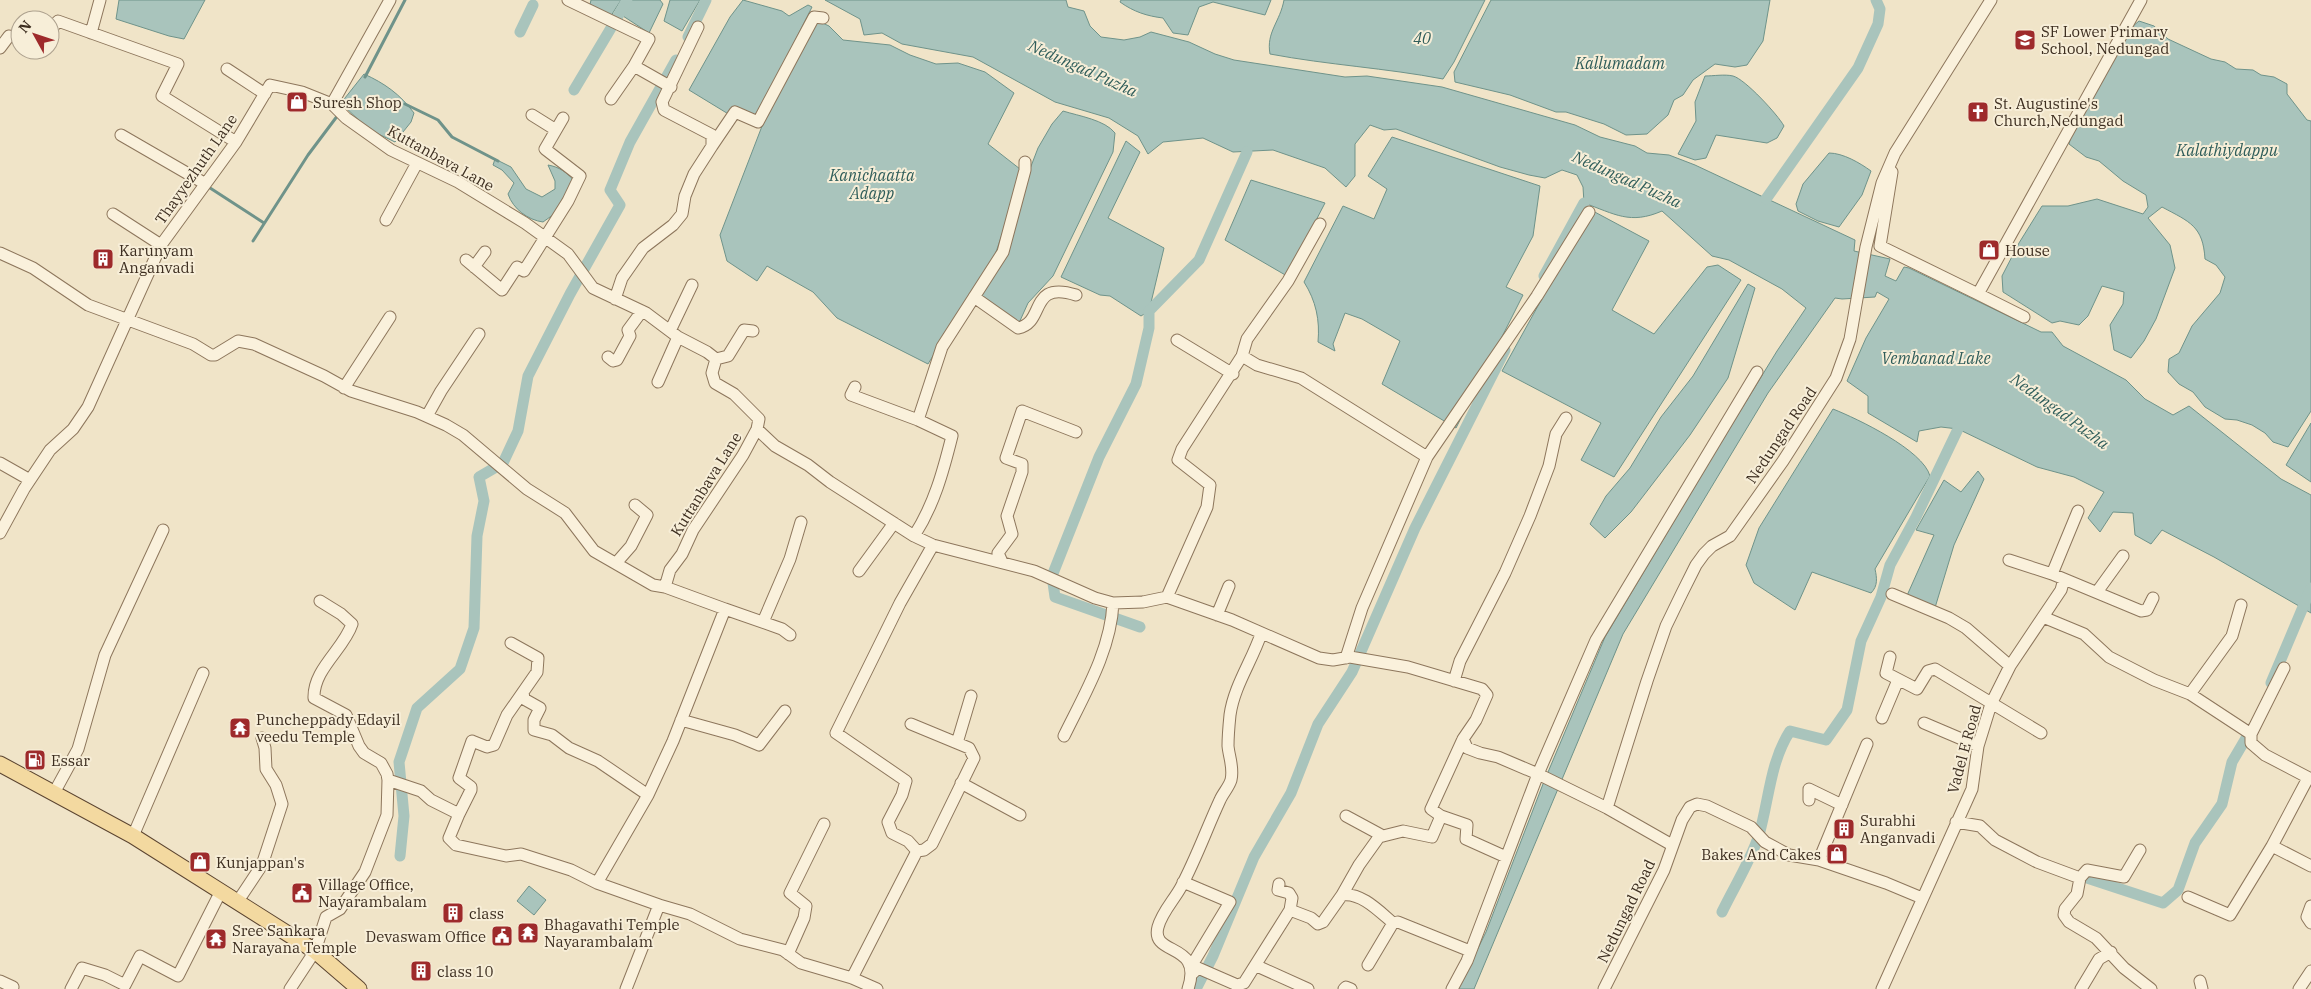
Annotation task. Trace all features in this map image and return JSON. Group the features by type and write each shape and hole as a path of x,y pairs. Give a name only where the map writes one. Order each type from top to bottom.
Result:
{"main road":[{"path":"0,764 133,836 238,901 315,951 359,989"}],"street":[{"path":"91,33 100,0"},
{"path":"227,69 265,94 270,85 302,92 339,111 389,0"},
{"path":"568,0 648,39 634,66 611,99"},
{"name":"Nedungad Road","path":"1607,808 1660,644 1689,579 1704,554 1712,546 1730,536 1822,402 1843,361 1857,301 1866,247 1882,183 1895,153 1991,0"},
{"path":"1978,294 2141,0"},
{"path":"615,299 622,278 643,248 673,225 682,214 685,196 694,174 735,112 758,122 814,17 823,18"},
{"path":"60,22 178,64 162,96 236,142"},
{"path":"698,27 671,87 662,102 664,110 712,135 712,146"},
{"path":"0,48 8,36"},
{"path":"634,66 671,87"},
{"name":"Thayyezhuth Lane","path":"0,533 30,480 50,450 73,429 88,408 161,245 236,142 265,94"},
{"name":"Kuttanbava Lane","path":"339,111 391,150 458,182 525,223 568,254 593,288 642,311 674,334 707,352 716,359 712,373 714,383 734,394 759,419 758,429 693,530 682,554 670,570 665,588"},
{"path":"532,115 556,130"},
{"path":"485,252 470,264 502,290 516,267 524,271 568,201 580,176 546,149 563,118"},
{"path":"120,135 203,185"},
{"path":"1895,153 1880,246 2024,317"},
{"path":"918,420 942,346 1003,252 1025,170 1025,162"},
{"path":"386,220 417,163"},
{"path":"1348,657 1362,608 1427,457 1537,296 1589,212"},
{"path":"113,214 161,245"},
{"path":"1167,597 1207,507 1210,485 1178,460 1182,449 1232,374 1242,356 1247,339 1288,281 1320,224"},
{"path":"0,253 34,268 88,306 127,318 202,348 210,354 216,355 238,342 254,344 324,376 344,388 427,416 463,435 494,462 565,513 594,551 617,562 653,585 763,622 782,629 790,635"},
{"path":"658,382 692,285"},
{"path":"974,298 1018,328 1023,327 1041,300 1049,294 1060,290 1076,296"},
{"path":"608,357 613,361 617,360 630,336 628,330 642,311"},
{"path":"344,388 390,317"},
{"path":"716,359 728,356 744,330 753,331"},
{"path":"427,416 479,334"},
{"path":"1177,340 1232,374"},
{"path":"1242,356 1257,365 1301,378 1427,457"},
{"path":"1452,989 1470,951 1538,774 1596,640 1757,372"},
{"path":"855,387 851,395 918,420 952,436 941,481 926,518 914,536"},
{"path":"1002,562 998,553 1012,534 1007,516 1022,472 1022,464 1006,458 1022,411 1076,432"},
{"path":"1454,681 1460,661 1505,573 1530,516 1549,466 1556,434 1566,418"},
{"path":"758,429 775,446 808,464 830,482 914,536 933,545 985,560 1034,570 1095,598 1113,603 1143,602 1167,597 1217,615 1319,658 1333,660 1348,657 1408,667 1482,689 1487,695 1476,720 1463,739 1431,809 1441,816 1467,825 1466,839 1506,857"},
{"path":"0,463 30,480"},
{"path":"617,562 631,546 647,515 635,505"},
{"path":"2052,574 2078,511"},
{"path":"763,622 790,560 801,522"},
{"path":"859,571 894,523"},
{"path":"54,793 78,749 106,655 163,530"},
{"path":"916,851 908,841 892,833 888,822 902,795 906,781 836,733 900,603 933,545"},
{"path":"2097,592 2123,556"},
{"path":"2009,560 2052,574 2141,611 2147,610 2153,598"},
{"name":"Vadel E Road","path":"1882,989 1972,789 1978,746 1991,704 2010,666 2061,590 2064,579"},
{"path":"1217,615 1229,586"},
{"path":"1892,594 1949,618 1966,628 2010,666"},
{"path":"290,989 315,951 326,917 340,909 365,872 387,815 391,782 381,763 364,753 359,746 346,715 314,698 315,688 330,658 352,624 341,614 320,601"},
{"path":"1064,736 1090,683 1112,625 1113,603"},
{"path":"2190,694 2232,636 2241,605"},
{"path":"597,882 648,795 725,609"},
{"path":"2043,617 2084,634 2108,657 2138,673 2190,694 2249,733 2254,748 2310,779 2230,915 2188,897"},
{"path":"1262,634 1236,691 1230,714 1228,747 1232,763 1231,780 1220,797 1183,882 1158,926 1158,935 1163,944 1181,953 1199,970 1237,985 1244,983 1257,966 1256,961 1290,910 1292,898 1289,893 1278,890 1279,884"},
{"path":"511,642 538,658 538,672 504,721 494,745 487,747 472,741 469,746 459,778 471,790 450,838 456,845 506,856 521,854 571,870 659,906 690,914 740,938 788,954 801,962 852,978 877,989"},
{"path":"1890,657 1886,673 1898,680 1917,689 1928,671 1934,669 2041,733"},
{"path":"2249,733 2284,668"},
{"path":"133,836 203,673"},
{"path":"1882,718 1898,680"},
{"path":"523,692 524,699 540,708 534,720 534,730 552,735 570,748 598,761 648,795"},
{"path":"957,742 972,696"},
{"path":"680,720 735,735 759,745 785,712"},
{"path":"1924,723 1978,746"},
{"path":"911,724 969,748 974,758 932,844 924,850 916,851"},
{"path":"238,901 250,886 262,865 282,804 276,785 266,769 265,748 262,738"},
{"path":"1463,739 1467,748 1480,754 1498,757 1538,774 1562,788 1607,808 1672,845"},
{"path":"1819,860 1867,744"},
{"path":"391,782 420,791 431,800 459,814"},
{"path":"961,783 1020,815"},
{"path":"1809,800 1809,789 1842,805"},
{"name":"Nedungad Road","path":"1604,989 1664,870 1682,820 1690,807 1697,804 1707,806 1751,827 1765,842 1789,855 1819,860 1886,883 1922,898"},
{"path":"1346,816 1383,836"},
{"path":"1290,910 1311,918 1318,924 1323,922 1379,837 1403,830 1432,837 1441,816"},
{"path":"1956,822 1980,826 1995,840 2037,862 2080,878"},
{"path":"788,954 804,918 806,906 790,893 824,824"},
{"path":"2272,846 2311,866"},
{"path":"2140,850 2124,877 2087,870 2080,878 2076,894 2065,908 2064,915 2069,922 2096,938 2124,968 2151,989"},
{"path":"852,978 916,851"},
{"path":"1183,882 1230,902 1199,970 1188,989"},
{"path":"71,989 82,968 105,975 125,986 140,956 178,976 221,891"},
{"path":"1342,895 1350,894 1374,906 1393,922 1398,922 1470,951"},
{"path":"626,989 659,906"},
{"path":"2311,906 2308,918 2311,924"},
{"path":"1368,965 1393,922"},
{"path":"2081,989 2099,959 2111,952"},
{"path":"1257,966 1308,989"},
{"path":"2299,989 2311,970"},
{"path":"0,981 13,988"},
{"path":"1344,989 1346,987 1351,989"}],"water":[{"path":"119,0 205,0 184,39 116,19"},
{"path":"591,0 621,0 609,19 589,9"},
{"path":"632,0 660,0 663,4 649,33 623,16"},
{"path":"670,0 700,0 682,31 664,21"},
{"path":"743,0 782,11 789,16 808,5 812,7 756,119 730,115 689,90 730,17"},
{"name":"Vembanad Lake","path":"825,0 1066,0 1068,7 1084,11 1090,26 1101,37 1124,40 1140,37 1151,32 1189,42 1234,60 1345,77 1367,76 1442,87 1575,125 1600,137 1635,146 1647,153 1669,155 1695,165 1855,240 1854,251 1890,259 1885,276 1896,281 1904,267 1909,268 2041,332 2052,332 2063,346 2126,380 2145,399 2173,415 2189,406 2281,479 2311,495 2311,613 2214,557 2162,530 2151,544 2135,535 2133,513 2113,512 2100,532 2088,518 2104,492 2074,477 2037,467 1958,429 1941,427 1919,431 1917,442 1868,413 1868,396 1847,381 1866,338 1889,299 1877,292 1875,297 1835,298 1768,393 1623,634 1474,989 1458,989 1486,932 1543,784 1605,637 1717,449 1777,351 1806,308 1782,289 1729,260 1712,256 1662,211 1631,218 1584,203 1583,187 1577,175 1562,170 1545,178 1529,175 1500,167 1396,129 1384,130 1370,125 1355,144 1355,176 1346,187 1325,168 1273,150 1233,152 1203,138 1163,142 1148,154 1138,136 1109,118 1055,102 973,57 902,44 882,33 864,35 860,19"},
{"path":"1121,0 1271,0 1265,15 1213,2 1199,7 1188,35 1173,33 1163,18 1136,11 1120,2"},
{"name":"40","path":"1284,0 1485,0 1454,62 1443,79 1270,54 1270,39"},
{"name":"Kallumadam","path":"1491,0 1770,0 1763,41 1747,65 1735,67 1715,64 1693,80 1683,95 1674,100 1668,115 1647,134 1626,135 1604,124 1566,112 1556,112 1510,95 1455,82 1454,72"},
{"name":"Kanichaatta Adapp","path":"816,20 829,26 843,40 890,45 910,55 936,64 958,63 985,72 1014,93 988,144 1020,169 1007,220 995,255 928,364 837,318 813,292 767,266 757,281 727,261 720,235 764,121"},
{"name":"Kalathiydappu","path":"2139,21 2154,26 2168,39 2211,59 2225,62 2236,69 2253,70 2261,75 2274,77 2287,84 2287,94 2307,120 2311,121 2311,411 2288,447 2273,442 2265,433 2252,425 2237,420 2225,419 2205,407 2193,392 2179,384 2168,372 2169,359 2179,353 2192,326 2220,293 2225,277 2216,265 2205,259 2204,248 2198,232 2187,221 2172,212 2162,207 2148,218 2170,245 2175,268 2156,319 2144,341 2131,358 2114,350 2110,325 2123,304 2124,292 2102,286 2088,316 2079,325 2060,321 2052,323 2003,292 2002,276 2019,243 2042,206 2068,206 2097,199 2143,214 2148,207 2146,195 2123,181 2099,161 2086,157 2069,144 2074,125 2126,32"},
{"path":"364,74 391,90 414,113 411,122 395,142 368,129 341,103"},
{"path":"1705,76 1733,76 1753,90 1784,126 1777,138 1767,143 1716,135 1706,158 1695,160 1678,154 1696,121 1695,102"},
{"path":"1063,111 1091,119 1111,129 1115,133 1113,152 1053,276 1028,303 1019,323 980,299 1038,148 1052,124"},
{"path":"1392,137 1540,186 1533,236 1506,287 1523,295 1456,428 1382,384 1400,341 1362,319 1345,313 1333,344 1335,351 1318,342 1316,311 1312,296 1304,282 1343,206 1374,219 1387,189 1368,176"},
{"path":"1126,141 1140,152 1108,218 1164,248 1149,311 1141,316 1110,296 1100,295 1061,277"},
{"path":"1829,153 1846,157 1871,171 1862,195 1839,227 1818,221 1798,211 1796,204 1803,184"},
{"path":"495,159 511,167 526,189 542,197 555,189 555,181 548,165 562,170 574,181 557,212 543,222 537,221 522,213 513,204 508,194 514,183 502,170 493,165"},
{"path":"1251,180 1325,203 1287,276 1225,240"},
{"path":"1591,210 1649,241 1612,310 1654,334 1707,267 1718,265 1741,280 1614,477 1581,460 1601,423 1502,371"},
{"path":"1748,284 1755,288 1728,378 1690,435 1631,512 1605,538 1590,524 1606,496 1630,468 1661,417 1693,376"},
{"path":"1833,409 1858,420 1903,446 1925,466 1930,476 1875,569 1875,588 1871,593 1812,572 1795,610 1754,583 1746,565 1759,528"},
{"path":"2311,423 2311,482 2286,465"},
{"path":"1978,471 1984,479 1954,545 1934,611 1905,600 1934,535 1916,530 1944,480 1961,492"},
{"path":"529,886 546,900 534,915 517,901"}],"waterway":[{"path":"365,77 405,0"},
{"path":"613,25 627,0"},
{"path":"688,37 706,0"},
{"path":"1766,199 1858,68 1878,24 1880,9 1876,0"},
{"path":"520,32 533,5"},
{"path":"574,90 611,28"},
{"path":"400,856 404,816 399,762 417,708 460,669 474,628 477,536 484,501 479,477 503,463 518,431 528,376 570,294 620,205 610,190 630,142 676,60"},
{"path":"405,104 438,120 452,137 498,161"},
{"path":"253,241 308,155 338,115"},
{"path":"1140,627 1055,597 1052,576 1099,457 1136,384 1149,328 1149,311 1199,260 1247,152"},
{"path":"207,186 264,223"},
{"path":"1544,276 1584,203"},
{"path":"1196,989 1213,956 1254,857 1291,793 1318,724 1352,672 1415,528 1505,350"},
{"path":"1722,912 1747,865 1759,835 1774,768 1783,743 1790,731 1826,740 1847,710 1861,641 1881,597 1890,565 1916,517 1958,429"},
{"path":"2271,683 2311,588"},
{"path":"2087,878 2163,903 2178,890 2195,843 2222,804 2232,762 2252,728"}],"place":[{"name":"SF Lower Primary School, Nedungad","path":"2025,40"},
{"name":"Suresh Shop","path":"297,102"},
{"name":"St. Augustine's Church,Nedungad","path":"1978,112"},
{"name":"House","path":"1989,250"},
{"name":"Karunyam Anganvadi","path":"103,259"},
{"name":"Puncheppady Edayil veedu Temple","path":"240,728"},
{"name":"Essar","path":"35,760"},
{"name":"Surabhi Anganvadi","path":"1844,829"},
{"name":"Bakes And Cakes","path":"1837,854"},
{"name":"Kunjappan's","path":"200,862"},
{"name":"Village Office, Nayarambalam","path":"302,893"},
{"name":"class","path":"453,913"},
{"name":"Bhagavathi Temple Nayarambalam","path":"528,933"},
{"name":"Devaswam Office","path":"502,936"},
{"name":"Sree Sankara Narayana Temple","path":"216,939"},
{"name":"class 10","path":"421,971"}],"water label":[{"name":"Nedungad Puzha","path":"1083,68"},
{"name":"Nedungad Puzha","path":"1627,179"},
{"name":"Nedungad Puzha","path":"2060,411"}]}
